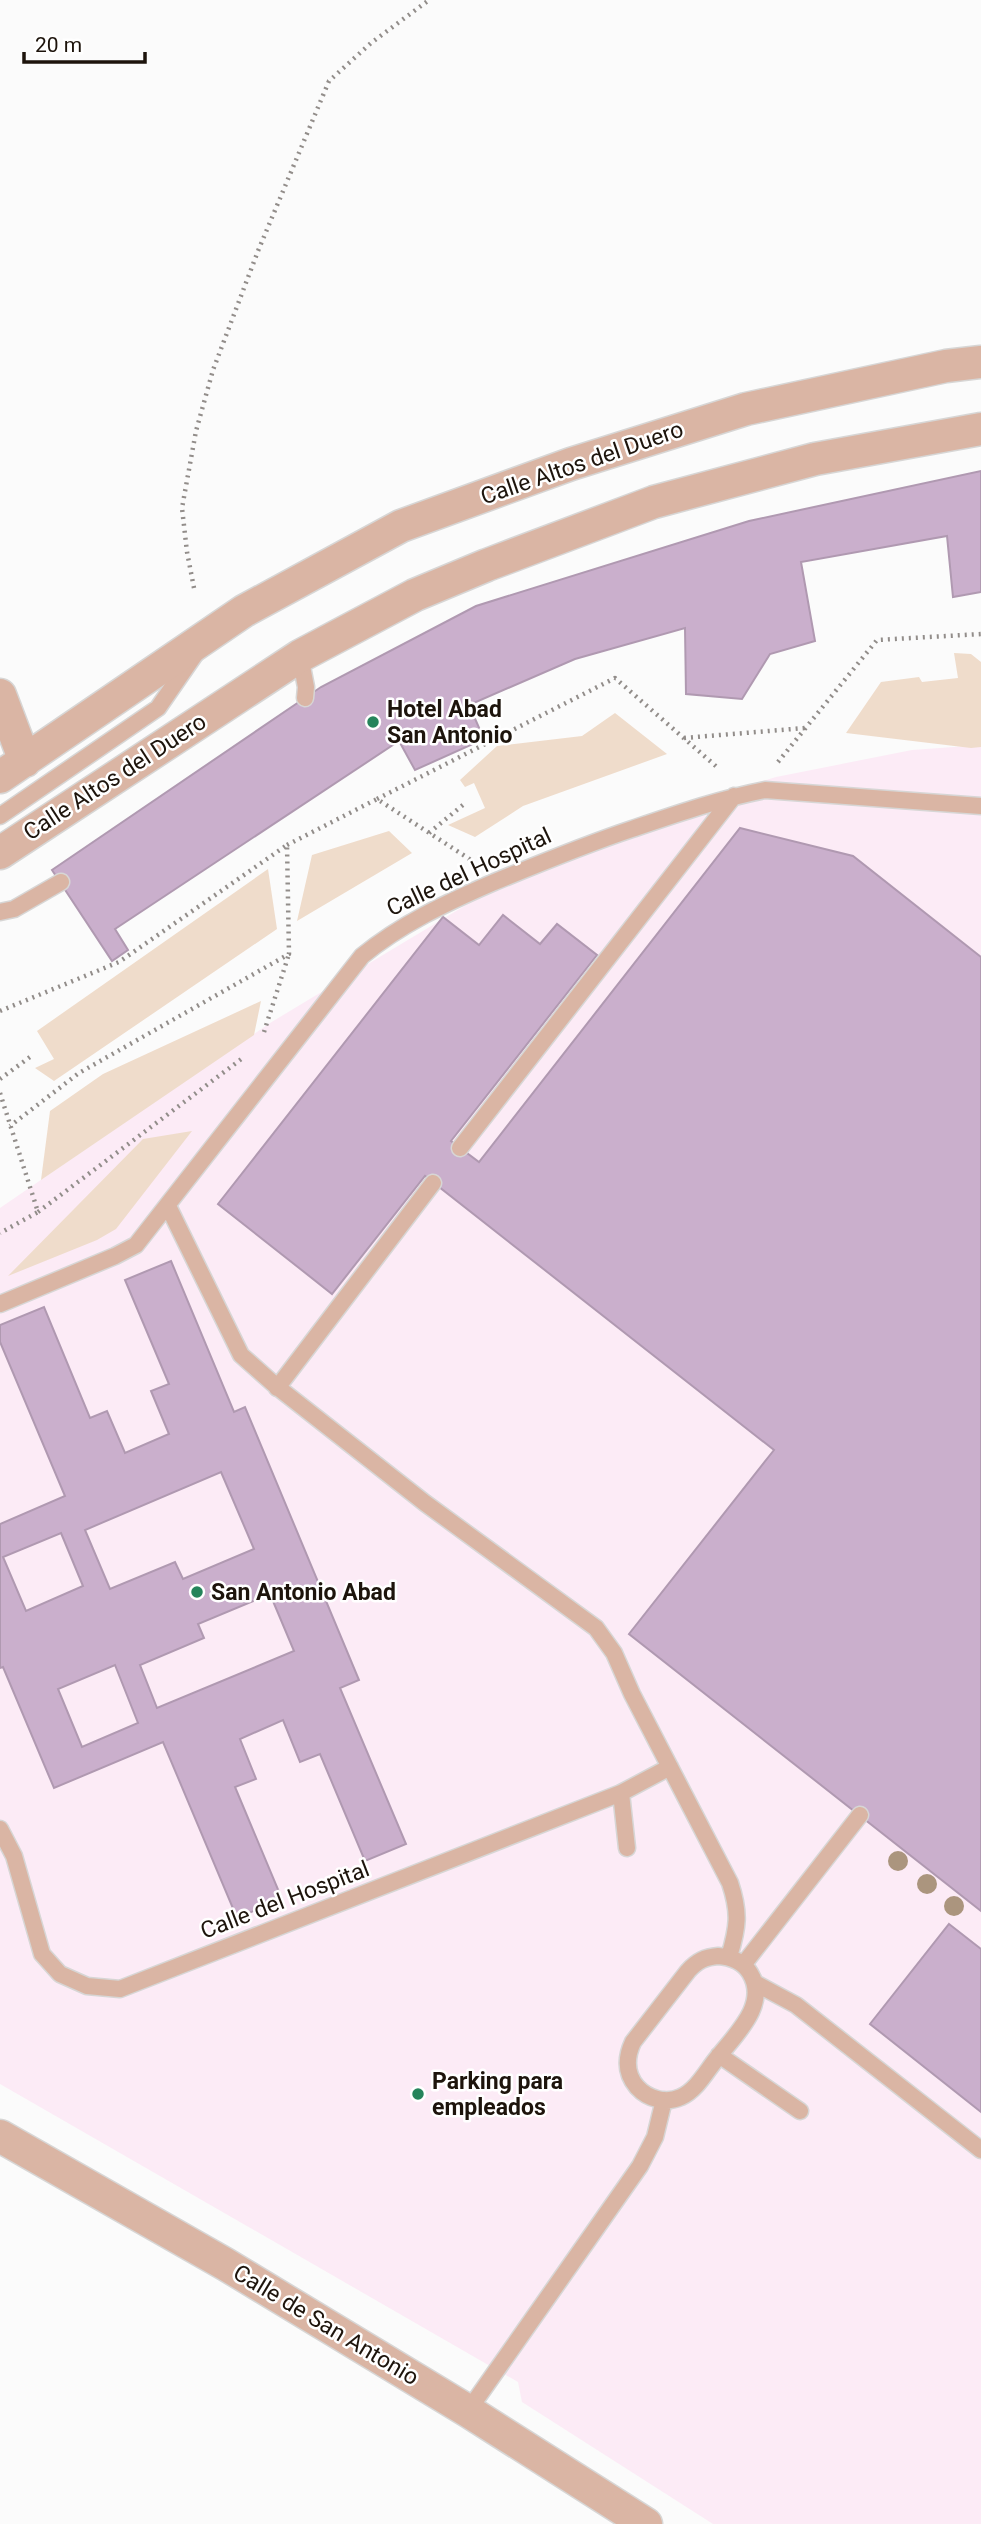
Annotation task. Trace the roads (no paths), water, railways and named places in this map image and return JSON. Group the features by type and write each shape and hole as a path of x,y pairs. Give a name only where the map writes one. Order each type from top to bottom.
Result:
{"street":[{"name":"Calle Altos del Duero","path":"13,769 244,611 401,526 571,464 746,409 946,366 981,362"},
{"name":"Calle Altos del Duero","path":"0,853 300,656 415,595 654,502 816,458 981,429"},
{"path":"0,695 13,769"},
{"name":"Calle de San Antonio","path":"0,2136 225,2264 468,2411 646,2524"}],"lane":[{"name":"Calle Altos del Duero","path":"0,816 158,708 209,634"},
{"path":"300,656 306,687 305,698"},
{"name":"Calle del Hospital","path":"0,1304 136,1245 362,956 384,938 468,893 564,852 734,796 765,790 981,806"},
{"path":"460,1148 734,796"},
{"path":"0,912 14,909 61,882"},
{"path":"277,1388 433,1183"},
{"path":"168,1206 241,1355 277,1388 470,1538 596,1628 614,1653 632,1694 730,1884 738,1907 736,1961"},
{"name":"Calle del Hospital","path":"0,1829 14,1856 43,1954 60,1974 87,1986 120,1989 621,1793 670,1767"},
{"path":"621,1793 627,1848"},
{"path":"736,1961 860,1815"},
{"path":"706,1957 736,1961 749,1970 755,1983 754,2007 692,2090 675,2099 664,2100 648,2096 633,2083 627,2063 633,2042 696,1962 706,1957"},
{"path":"755,1983 796,2005 981,2150"},
{"path":"719,2055 800,2111"},
{"path":"468,2411 640,2166 655,2137 664,2100"}],"place":[{"name":"Hotel Abad San Antonio","path":"373,722"},
{"name":"San Antonio Abad","path":"197,1592"},
{"name":"Parking para empleados","path":"418,2094"}]}
